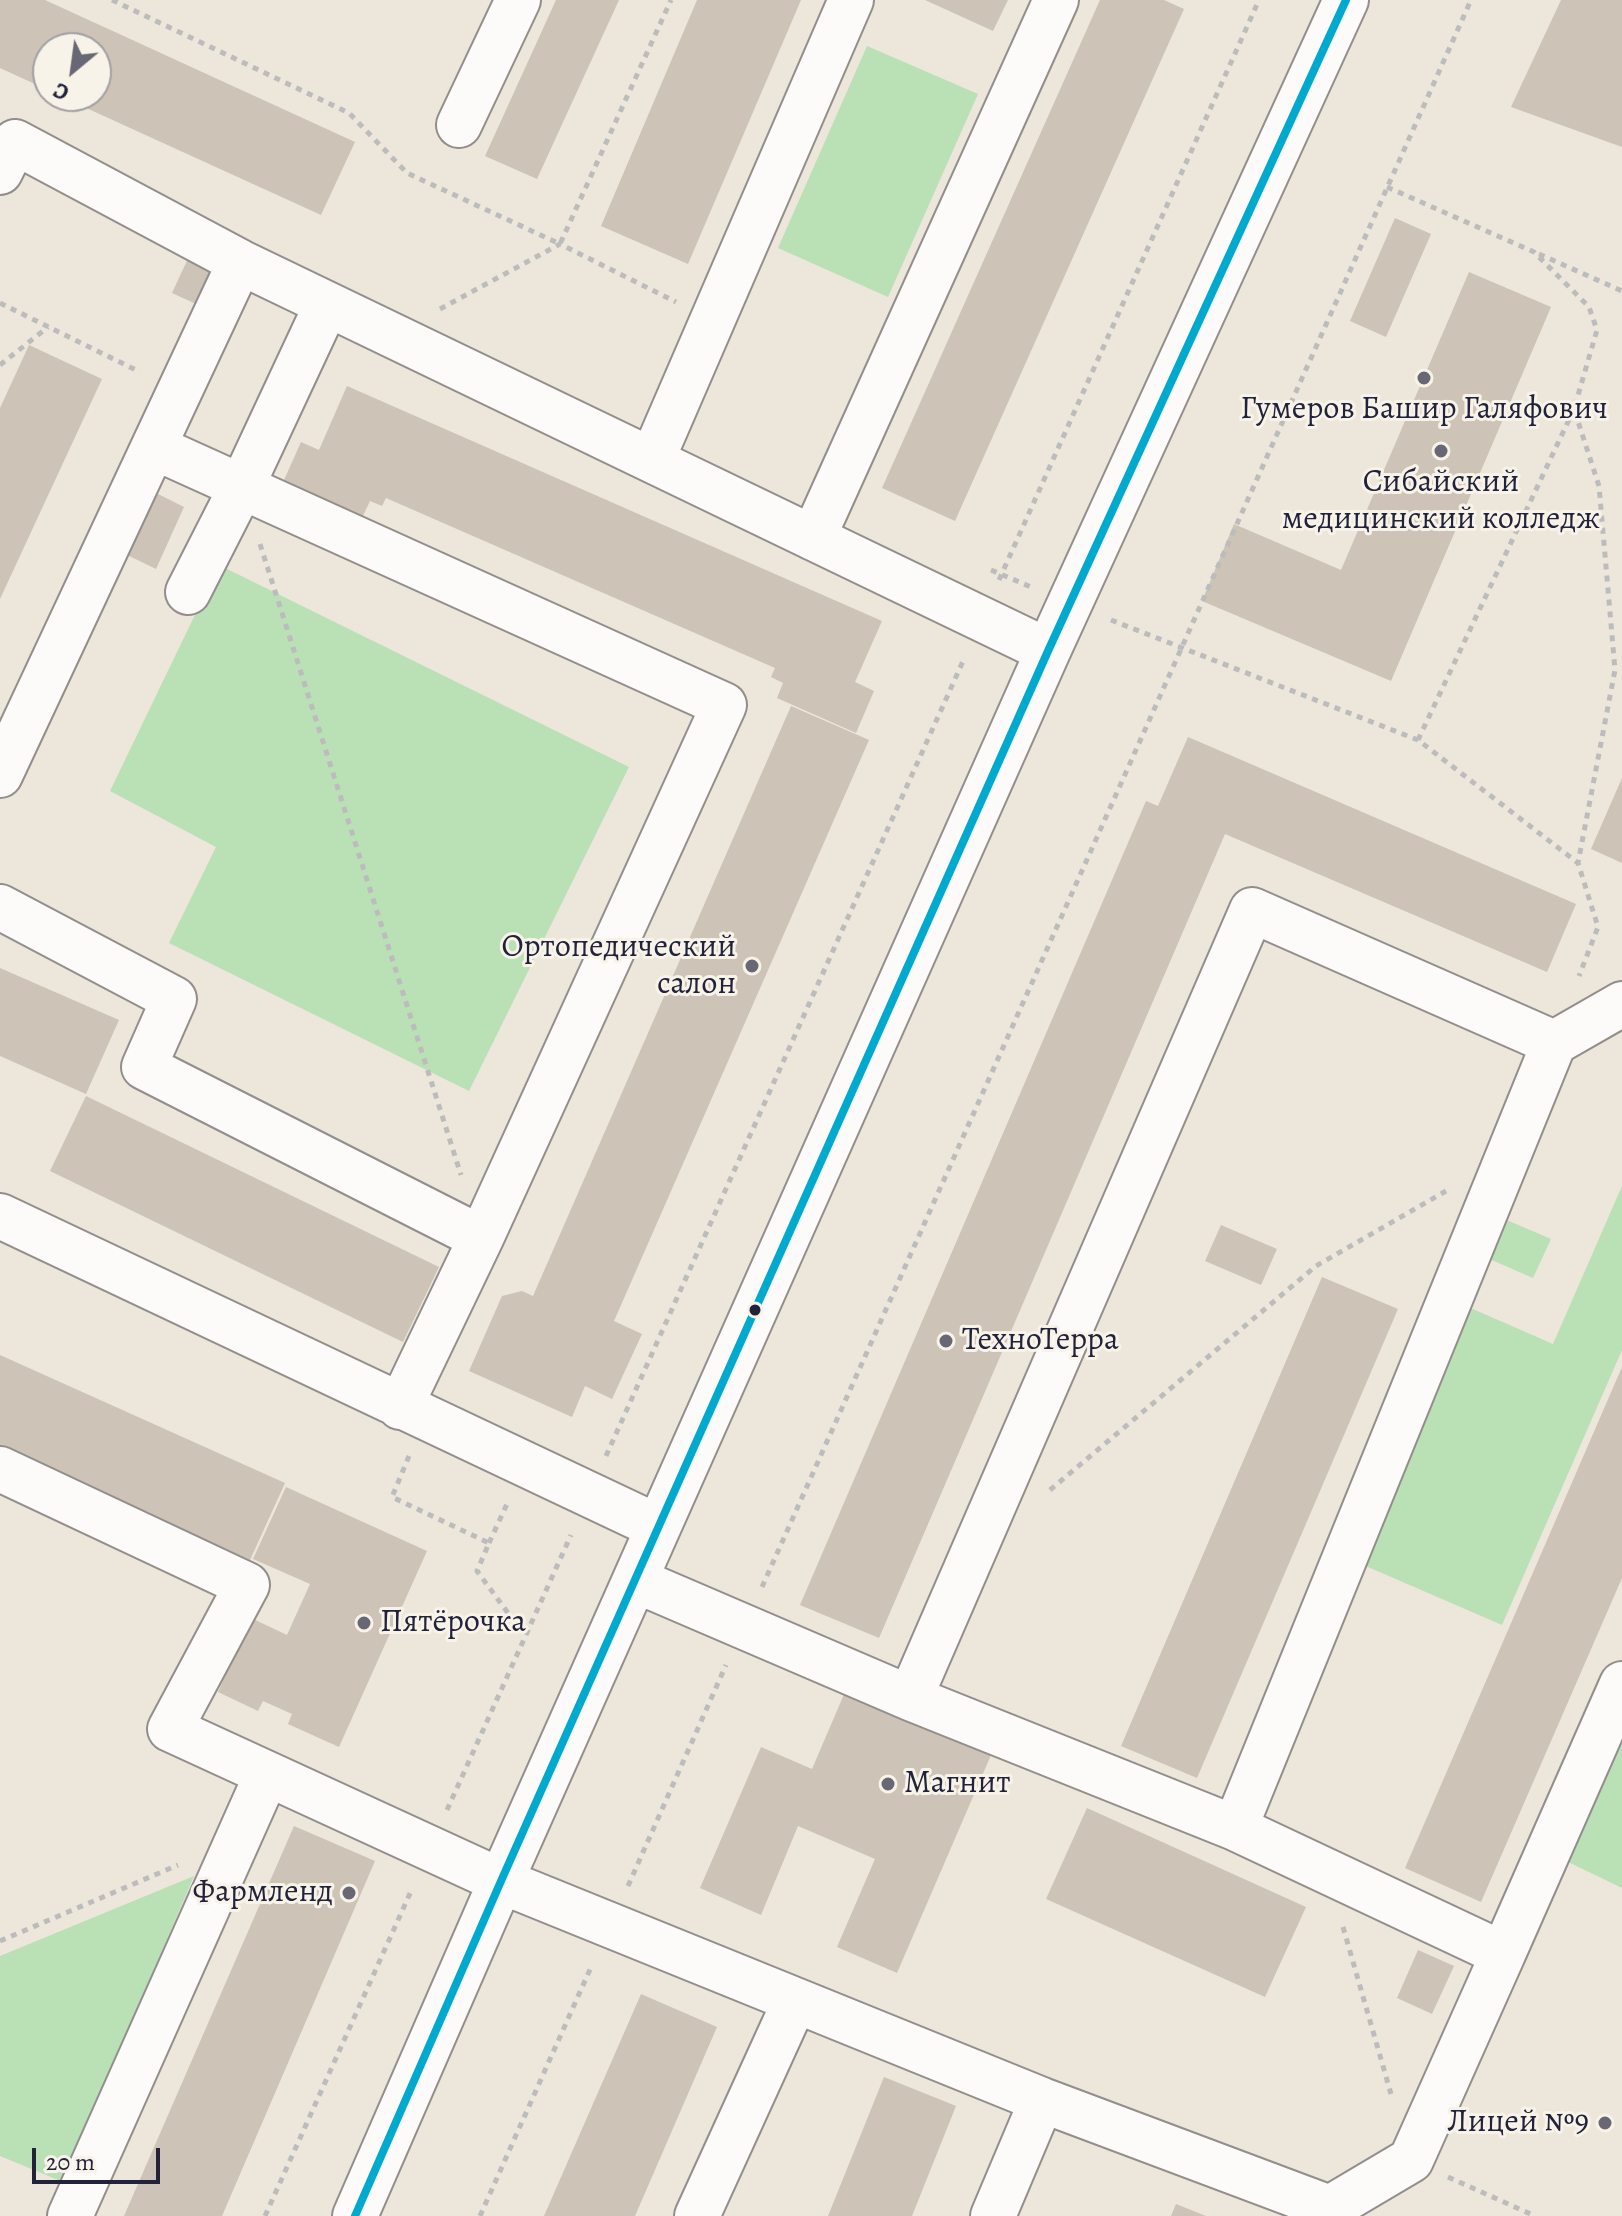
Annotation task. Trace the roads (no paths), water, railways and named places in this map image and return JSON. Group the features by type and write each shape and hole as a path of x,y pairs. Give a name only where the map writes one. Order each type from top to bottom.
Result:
{"street":[{"path":"652,460 851,0"},
{"path":"813,538 1056,0"},
{"path":"355,2216 1048,651 1346,0"},
{"path":"459,125 505,4"},
{"path":"0,172 15,142 240,262 1048,651"},
{"path":"0,775 156,448 240,262"},
{"path":"188,592 242,486 327,304"},
{"path":"156,448 724,705 481,1238 412,1412"},
{"path":"0,907 174,999 144,1067 481,1238"},
{"path":"910,1698 1252,910 1554,1043"},
{"path":"1235,1828 1554,1043 1622,1004"},
{"path":"0,1216 658,1527"},
{"path":"0,1469 247,1585 170,1729 501,1881 1042,2100 1329,2212 1411,2160 1622,1684"},
{"path":"635,1580 910,1698 1235,1828 1503,1954"},
{"path":"70,2216 267,1774"},
{"path":"697,2216 795,2001"},
{"path":"993,2216 1042,2100"}],"place":[{"name":"Гумеров Башир Галяфович","path":"1424,378"},
{"name":"Сибайский медицинский колледж","path":"1441,451"},
{"name":"Ортопедический салон","path":"752,966"},
{"name":"ТехноТерра","path":"946,1341"},
{"name":"Пятёрочка","path":"364,1623"},
{"name":"Магнит","path":"888,1784"},
{"name":"Фармленд","path":"349,1893"},
{"name":"Лицей №9","path":"1605,2123"}]}
